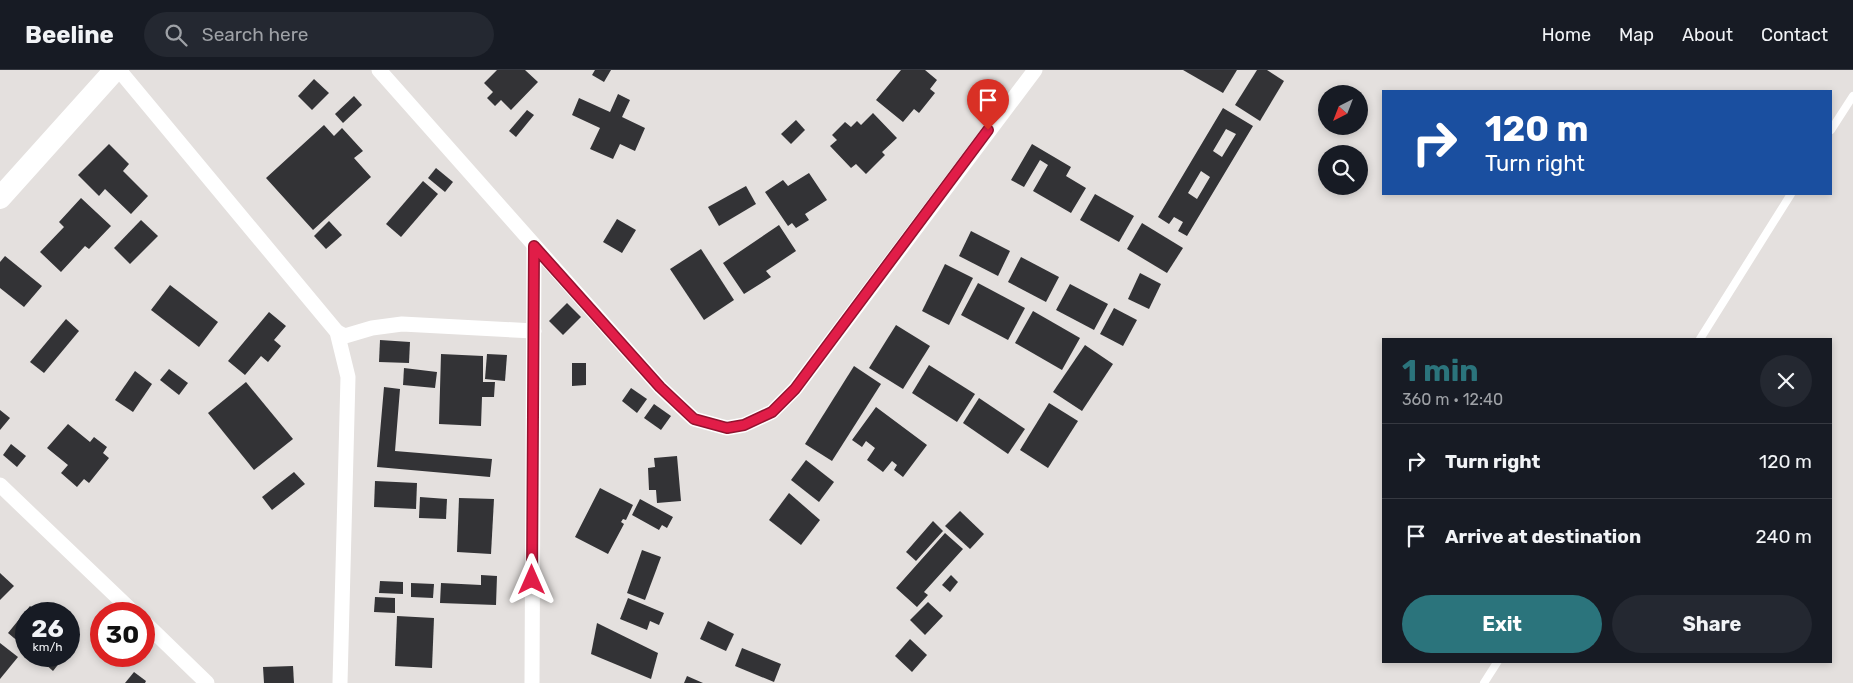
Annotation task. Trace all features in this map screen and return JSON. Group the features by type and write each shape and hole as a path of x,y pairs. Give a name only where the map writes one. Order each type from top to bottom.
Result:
{"street":[{"path":"0,198 115,70"},
{"path":"120,70 337,332 345,336 372,328 402,324 534,331"},
{"path":"379,70 660,387 694,419 727,428 744,425 772,412 795,389 1034,70"},
{"path":"532,683 534,246"},
{"path":"337,332 348,377 340,683"},
{"path":"0,485 122,602"},
{"path":"155,633 207,683"}],"lane":[{"path":"1832,128 1853,96"},
{"path":"1701,338 1790,195"},
{"path":"1484,683 1497,663"}],"building":[{"path":"497,70 525,70 538,82 511,110 501,100 495,106 487,98 493,92 484,83"},
{"path":"595,70 611,70 604,82 592,75"},
{"path":"901,70 925,70 937,80 930,89 935,93 919,113 914,109 903,122 876,100"},
{"path":"1183,70 1237,70 1223,93"},
{"path":"1257,70 1267,70 1284,81 1260,121 1235,105"},
{"path":"314,79 329,93 312,110 298,96"},
{"path":"618,94 630,100 622,117 645,128 635,151 620,144 613,159 590,149 600,128 572,115 579,98 610,112"},
{"path":"354,96 362,105 343,123 335,114"},
{"path":"1223,108 1253,126 1187,236 1178,231 1183,222 1174,217 1169,224 1158,217","holes":["1226,129 1236,134 1222,157 1213,151","1201,171 1210,177 1197,199 1188,193"]},
{"path":"527,110 534,115 516,137 509,131"},
{"path":"873,113 897,138 882,152 885,155 866,174 856,164 851,168 830,146 837,140 832,135 845,122 851,127 857,121 861,125"},
{"path":"796,120 805,130 791,144 781,134"},
{"path":"324,125 334,136 342,128 363,151 354,158 371,177 313,230 266,178"},
{"path":"109,144 129,164 123,171 148,196 131,214 105,189 99,196 78,175"},
{"path":"1032,144 1071,167 1066,176 1086,188 1071,213 1033,191 1048,165 1040,160 1024,187 1011,180"},
{"path":"436,168 453,182 445,192 428,178"},
{"path":"809,173 827,200 805,214 809,220 796,228 792,223 788,226 765,192 783,180 788,186"},
{"path":"423,181 438,194 401,237 386,224"},
{"path":"746,186 756,204 719,226 708,207"},
{"path":"1095,194 1134,216 1119,242 1080,220"},
{"path":"81,198 111,226 89,249 85,246 61,272 40,252 64,227 59,222"},
{"path":"617,219 636,230 622,253 603,242"},
{"path":"141,220 158,236 130,264 114,248"},
{"path":"329,221 342,235 326,249 314,236"},
{"path":"1142,223 1183,248 1167,273 1127,249"},
{"path":"779,225 796,251 766,271 771,277 744,294 723,263"},
{"path":"971,231 1010,251 998,276 959,256"},
{"path":"701,249 734,300 704,320 670,269"},
{"path":"5,256 42,286 24,307 0,288 0,262"},
{"path":"1021,257 1059,277 1046,302 1008,282"},
{"path":"945,264 973,278 949,325 922,311"},
{"path":"1140,273 1161,284 1149,309 1128,299"},
{"path":"978,283 1025,308 1008,340 961,315"},
{"path":"1070,284 1108,304 1094,330 1056,310"},
{"path":"170,285 218,322 199,347 151,310"},
{"path":"567,303 581,317 563,335 549,321"},
{"path":"1114,308 1137,320 1123,346 1100,334"},
{"path":"1033,311 1080,338 1062,370 1015,343"},
{"path":"269,312 286,326 274,340 281,346 268,362 261,356 245,375 228,361"},
{"path":"66,319 79,331 44,373 30,362"},
{"path":"896,325 930,346 903,389 869,368"},
{"path":"380,340 410,342 409,363 379,362"},
{"path":"1085,345 1113,364 1082,411 1053,392"},
{"path":"441,354 483,356 483,382 495,382 494,397 482,397 481,426 439,424"},
{"path":"487,354 507,355 505,381 485,379"},
{"path":"572,363 586,363 586,385 572,386"},
{"path":"929,365 975,394 957,422 912,393"},
{"path":"854,366 881,384 832,461 805,444"},
{"path":"404,368 437,372 435,388 403,385"},
{"path":"169,369 188,383 179,395 160,380"},
{"path":"135,371 152,384 133,412 115,400"},
{"path":"246,382 293,439 254,470 208,413"},
{"path":"384,387 400,389 395,451 492,459 490,477 377,467"},
{"path":"631,388 647,399 637,413 622,401"},
{"path":"979,398 1025,429 1008,454 963,423"},
{"path":"1049,403 1078,421 1048,468 1020,450"},
{"path":"654,404 671,416 661,430 644,418"},
{"path":"876,407 927,445 903,477 894,470 897,465 892,461 883,472 867,460 875,448 866,441 862,447 852,440"},
{"path":"0,410 10,418 0,430"},
{"path":"68,424 90,442 94,437 107,447 103,453 109,458 89,483 84,479 77,487 61,473 68,465 47,448"},
{"path":"11,444 26,456 17,467 3,455"},
{"path":"677,456 681,501 657,503 656,490 649,490 648,468 655,467 654,458"},
{"path":"806,460 834,482 819,502 791,480"},
{"path":"294,472 305,484 272,510 262,497"},
{"path":"375,481 417,483 416,509 374,507"},
{"path":"600,488 633,505 626,520 623,519 621,522 624,524 608,554 575,537"},
{"path":"789,493 820,520 801,545 769,520"},
{"path":"420,497 447,499 446,519 419,518"},
{"path":"459,498 494,499 491,554 457,552"},
{"path":"640,499 673,517 667,528 662,525 659,530 632,515"},
{"path":"960,511 984,534 970,549 945,526"},
{"path":"933,521 943,531 916,561 906,552"},
{"path":"945,533 963,549 924,592 928,595 917,607 896,588"},
{"path":"642,550 661,557 645,600 627,593"},
{"path":"0,573 14,586 0,600"},
{"path":"481,575 497,576 496,605 440,603 441,583 481,585"},
{"path":"951,575 958,582 950,592 942,585"},
{"path":"380,581 403,582 403,594 379,593"},
{"path":"411,583 434,584 433,598 411,597"},
{"path":"375,597 395,598 395,613 374,612"},
{"path":"628,598 664,613 659,625 650,621 647,630 620,619"},
{"path":"928,602 943,616 925,635 910,620"},
{"path":"397,616 434,618 432,668 395,666"},
{"path":"708,621 734,634 726,651 700,639"},
{"path":"597,623 658,653 651,679 591,654"},
{"path":"15,624 15,639 8,633"},
{"path":"910,639 927,655 912,672 895,656"},
{"path":"0,643 15,655 15,661 0,679"},
{"path":"742,648 781,664 774,682 735,666"},
{"path":"293,666 294,683 264,683 263,667"},
{"path":"134,672 146,681 145,683 125,683"},
{"path":"687,676 703,683 684,683"}],"route":[{"path":"532,580 534,246 660,387 694,419 727,428 744,425 772,412 795,389 988,130"}]}
